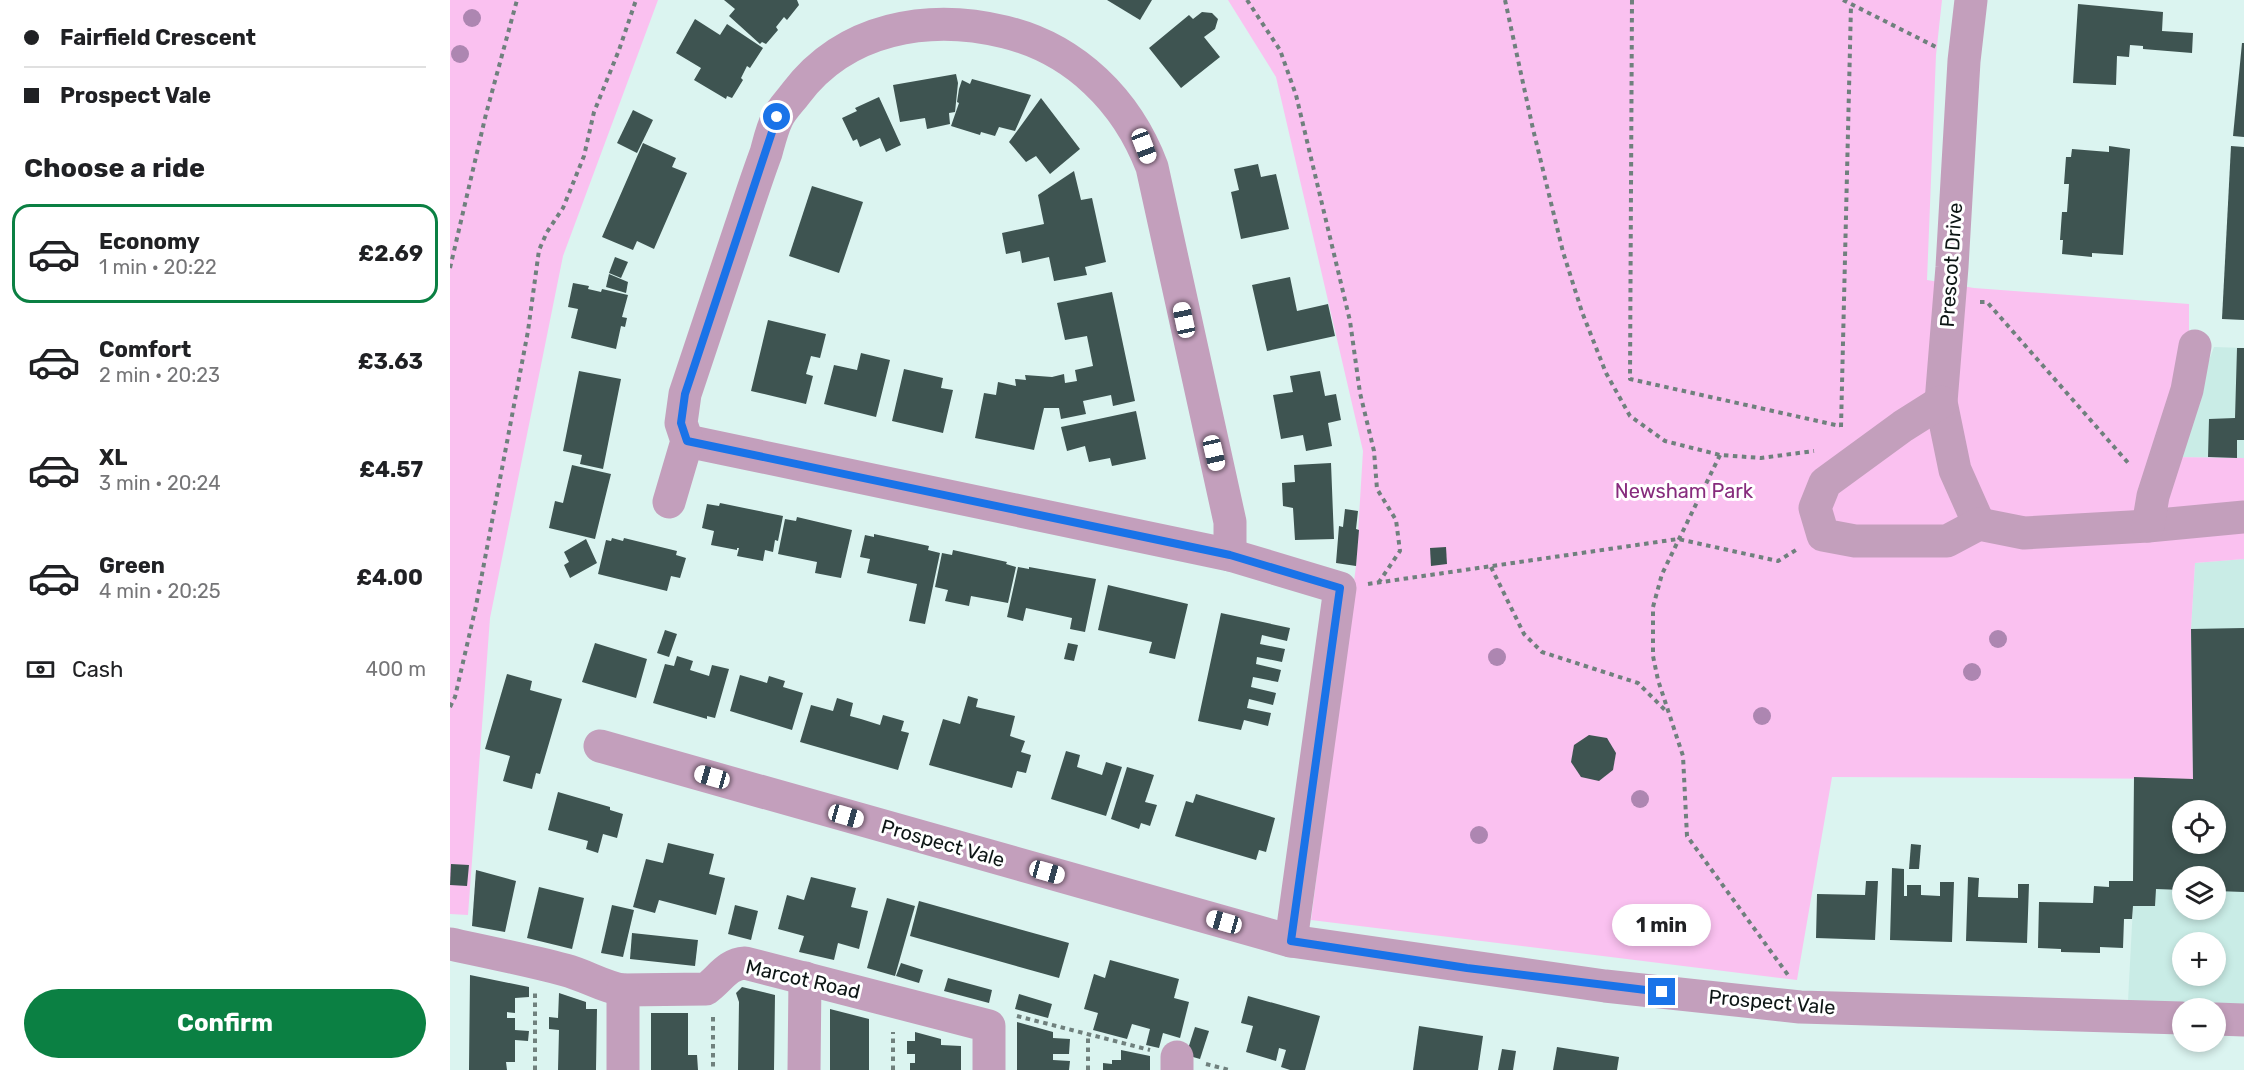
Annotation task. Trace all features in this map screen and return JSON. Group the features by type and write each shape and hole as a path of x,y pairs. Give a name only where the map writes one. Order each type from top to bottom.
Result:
{"street":[{"name":"Prescot Drive","path":"1971,0 1964,61 1950,299 1941,402 1955,470 1979,524"},
{"path":"669,502 687,441 681,423 685,394 777,117 808,77 840,50 867,38 896,30 926,25 955,24 985,27 1039,43 1064,57 1087,73 1120,107 1144,146 1152,167 1230,522 1230,555"},
{"path":"2151,511 2187,390 2195,346"},
{"path":"1941,402 1825,483 1815,508 1823,535 1855,541 1947,541 1979,524 2024,533 2151,511 2244,517"},
{"path":"687,441 1230,555 1340,588 1291,941"},
{"name":"Prospect Vale","path":"600,746 1291,941 1605,986 1800,1006 2172,1018"},
{"path":"450,944 580,974 611,988 623,990 706,989"},
{"name":"Marcot Road","path":"706,989 727,969 736,963 745,963 989,1026"},
{"path":"804,1070 805,978"},
{"path":"623,990 623,1070"},
{"path":"2226,1019 2244,1020"},
{"path":"989,1026 989,1070"}],"path":[{"path":"450,268 486,114 517,0"},
{"path":"450,707 455,697 476,606 528,331 539,250 547,232 563,208 584,156 594,112 636,0"},
{"path":"1247,0 1280,50 1296,95 1350,321 1360,393 1374,451 1377,489 1396,520 1400,551 1379,582"},
{"path":"1505,0 1563,252 1582,312 1606,373 1630,416 1665,441 1720,455 1761,458 1800,454 1822,448"},
{"path":"1632,0 1630,379 1840,426"},
{"path":"1843,0 1964,61"},
{"path":"1851,5 1840,426 1863,456"},
{"path":"1950,299 1987,302 2144,482 2151,511"},
{"path":"1720,455 1662,574 1653,607 1653,656 1668,714 1683,756 1687,836 1791,979 1800,1006"},
{"path":"1340,588 1678,539 1778,561 1823,535"},
{"path":"1491,567 1524,634 1542,652 1638,683 1668,714"},
{"path":"535,1070 536,963"},
{"path":"706,989 713,1009 713,1070"},
{"path":"989,1026 1014,1015 1088,1034 1177,1063 1229,1070"},
{"path":"1088,1034 1088,1070"}],"shaded area":[{"path":"2214,347 2244,348 2244,458 2173,457"},
{"path":"2244,559 2244,1004 2226,1004 2226,998 2172,998 2172,1002 2128,1001 2133,906 2134,777 2191,629 2195,563"}],"green space":[{"path":"450,0 658,0 563,256 490,618 468,915 450,914"},
{"name":"Newsham Park","path":"1228,0 1942,0 1936,55 1927,280 1974,288 2189,304 2189,345 2173,457 2244,458 2244,559 2195,563 2191,629 2193,779 1832,777 1797,980 1311,920 1356,566 1363,451 1276,77"}],"building":[{"path":"724,0 797,0 799,5 787,20 784,17 776,27 778,30 766,44 762,42 760,44 729,16 735,9"},
{"path":"1107,0 1152,0 1140,20"},
{"path":"2078,4 2163,12 2162,31 2193,33 2192,53 2143,49 2143,46 2130,45 2129,57 2117,56 2116,85 2073,83"},
{"path":"1202,12 1212,13 1218,19 1215,29 1204,37 1220,57 1181,88 1149,48 1189,15 1193,19"},
{"path":"695,19 720,35 727,24 763,48 750,68 747,66 741,78 743,80 732,98 727,96 726,99 694,80 701,68 676,53"},
{"path":"2242,43 2244,43 2244,137 2233,136"},
{"path":"956,74 958,83 955,112 949,113 950,124 927,129 925,118 900,122 893,85"},
{"path":"972,79 1031,95 1015,131 999,127 995,136 981,132 980,135 951,126 959,103 957,102 962,80 970,84"},
{"path":"879,97 901,145 886,152 880,138 860,147 857,139 853,141 842,118 857,111 855,108"},
{"path":"1041,98 1080,149 1050,174 1036,156 1026,162 1009,142"},
{"path":"633,110 653,120 637,153 617,143"},
{"path":"643,143 676,158 672,167 687,173 654,249 637,241 633,250 602,237"},
{"path":"2109,146 2130,149 2123,255 2092,253 2092,257 2062,254 2063,240 2060,240 2062,212 2067,212 2069,184 2064,184 2066,157 2071,157 2072,149 2109,152"},
{"path":"2231,146 2244,147 2244,320 2222,319"},
{"path":"1258,164 1261,177 1276,174 1289,229 1241,239 1231,192 1239,190 1234,169"},
{"path":"1074,171 1081,200 1092,198 1106,262 1085,267 1087,275 1054,281 1049,257 1022,263 1020,251 1006,254 1002,233 1044,224 1038,195"},
{"path":"812,186 863,202 839,273 789,256"},
{"path":"615,257 628,262 621,278 609,273"},
{"path":"609,274 628,282 626,293 606,287"},
{"path":"1290,277 1297,311 1328,304 1335,336 1267,351 1252,285"},
{"path":"573,283 589,286 588,289 601,292 602,289 628,295 622,317 627,318 625,327 621,326 616,349 571,338 578,309 568,307"},
{"path":"1112,292 1135,401 1113,406 1111,395 1083,401 1086,414 1061,419 1059,408 1044,408 1034,450 975,438 984,393 996,395 998,382 1016,386 1015,379 1026,380 1025,375 1052,377 1064,374 1065,383 1077,381 1075,370 1093,366 1087,336 1065,340 1057,303"},
{"path":"768,320 826,334 820,358 811,356 806,374 813,376 806,404 751,391"},
{"path":"2237,348 2244,348 2244,440 2237,440 2237,458 2208,457 2209,419 2235,418"},
{"path":"861,353 890,360 876,417 824,404 834,365 857,370"},
{"path":"904,369 943,378 941,388 953,390 943,433 892,421"},
{"path":"579,371 621,379 603,469 580,464 582,455 563,451"},
{"path":"1320,371 1325,396 1336,394 1341,420 1328,423 1332,446 1306,451 1303,435 1281,439 1273,395 1293,392 1290,376"},
{"path":"1136,411 1146,459 1112,466 1110,458 1089,462 1085,446 1067,451 1061,427"},
{"path":"1331,463 1334,539 1295,540 1293,508 1283,506 1282,483 1295,482 1294,465"},
{"path":"572,465 611,474 595,539 549,528 555,501 563,503"},
{"path":"720,503 783,516 778,541 775,540 773,552 765,550 763,561 737,556 739,548 737,550 711,545 714,531 702,528 707,504 719,506"},
{"path":"1345,509 1358,511 1356,566 1336,563 1339,526 1343,527"},
{"path":"797,517 852,530 841,578 815,573 817,562 778,554 785,519 796,521"},
{"path":"874,534 929,546 928,550 940,553 925,624 909,621 917,584 867,573 870,559 860,557 865,535 874,537"},
{"path":"612,538 623,541 624,538 677,551 676,555 686,558 680,578 671,576 667,591 598,574 606,540 611,541"},
{"path":"586,539 597,563 570,578 564,565 569,562 564,552"},
{"path":"1446,547 1447,564 1431,566 1430,548"},
{"path":"953,550 1007,562 1006,564 1016,567 1008,603 971,596 969,606 945,601 948,590 935,587 942,553 952,555"},
{"path":"1018,567 1096,579 1085,632 1070,629 1072,618 1026,608 1023,621 1007,617"},
{"path":"1108,585 1188,604 1175,659 1149,653 1152,642 1098,630"},
{"path":"1221,613 1290,628 1287,641 1262,635 1260,644 1285,649 1282,662 1257,657 1256,664 1281,670 1278,682 1253,677 1251,687 1276,693 1273,705 1249,699 1247,708 1271,713 1268,726 1244,720 1241,730 1198,721"},
{"path":"2244,628 2244,892 2226,891 2226,866 2172,866 2172,890 2156,889 2155,906 2133,906 2132,919 2124,919 2123,948 2100,947 2100,953 2061,952 2061,949 2038,948 2039,902 2093,903 2094,886 2109,887 2109,881 2133,881 2134,777 2193,779 2191,629"},
{"path":"665,630 677,634 669,657 657,653"},
{"path":"595,643 647,659 636,698 582,682"},
{"path":"1068,643 1078,645 1074,661 1064,659"},
{"path":"677,656 693,661 690,670 709,676 712,665 729,669 715,718 707,716 707,719 653,703 665,664 674,666"},
{"path":"507,674 532,681 530,690 562,699 540,774 536,773 532,789 503,781 510,756 485,749"},
{"path":"740,675 767,683 769,676 785,681 783,687 803,693 792,730 730,711"},
{"path":"968,696 978,699 976,707 1015,716 1010,736 1025,741 1021,752 1031,755 1026,773 1017,771 1012,788 929,765 943,719 960,724"},
{"path":"837,698 853,703 850,716 880,725 883,715 904,721 901,731 909,733 898,770 800,742 811,705 833,711"},
{"path":"1589,735 1607,738 1616,753 1613,770 1599,781 1581,777 1571,762 1574,745"},
{"path":"1066,751 1080,755 1077,767 1102,775 1106,762 1122,767 1106,816 1051,799"},
{"path":"1127,767 1154,775 1145,802 1157,805 1150,826 1141,823 1139,829 1111,819"},
{"path":"558,792 610,807 610,810 623,814 617,838 603,834 598,853 586,849 588,841 548,830"},
{"path":"1196,794 1275,818 1266,852 1259,850 1256,860 1175,836 1186,801 1193,803"},
{"path":"668,843 714,854 709,874 725,878 716,915 659,900 655,913 633,907 646,859 663,863"},
{"path":"1911,844 1921,845 1919,869 1909,869"},
{"path":"451,864 469,865 467,886 450,885"},
{"path":"1892,868 1904,869 1904,896 1907,896 1907,885 1921,885 1921,895 1940,896 1940,882 1954,882 1952,942 1890,940"},
{"path":"476,870 516,881 505,932 472,926"},
{"path":"811,877 856,888 851,907 868,911 859,949 838,943 834,960 799,952 804,936 778,929 787,895 804,900"},
{"path":"1968,877 1979,878 1978,897 2018,898 2018,884 2029,884 2027,943 1966,941"},
{"path":"1866,881 1878,881 1875,940 1816,938 1817,894 1865,895"},
{"path":"539,887 584,898 572,949 527,938"},
{"path":"887,898 915,906 895,976 867,968"},
{"path":"919,901 1069,943 1059,978 910,936"},
{"path":"612,905 634,910 623,957 601,953"},
{"path":"735,905 758,911 751,940 728,934"},
{"path":"632,933 698,940 695,966 630,959"},
{"path":"1110,960 1179,979 1174,998 1189,1002 1180,1038 1163,1033 1159,1048 1146,1045 1150,1029 1132,1024 1127,1039 1093,1030 1098,1013 1084,1009 1094,974 1105,978"},
{"path":"901,963 923,970 919,983 896,976"},
{"path":"470,975 529,987 529,997 515,998 515,1013 507,1012 507,1018 515,1018 515,1030 529,1031 528,1041 515,1040 515,1062 506,1062 507,1070 469,1070"},
{"path":"948,978 992,990 989,1003 944,991"},
{"path":"742,987 775,995 774,1070 738,1070 739,1002 736,993"},
{"path":"559,993 586,1002 586,1009 597,1009 596,1070 558,1070 559,1030 549,1029 549,1017 558,1018"},
{"path":"1019,994 1052,1004 1048,1018 1015,1009"},
{"path":"1248,996 1320,1016 1305,1070 1290,1070 1281,1067 1286,1050 1279,1048 1276,1061 1246,1052 1253,1026 1241,1023"},
{"path":"830,1009 869,1019 869,1070 830,1070"},
{"path":"651,1013 688,1013 688,1055 697,1055 698,1070 651,1070"},
{"path":"1017,1022 1053,1032 1053,1038 1070,1039 1069,1054 1053,1054 1053,1060 1070,1061 1069,1070 1017,1070"},
{"path":"1419,1026 1483,1036 1478,1070 1413,1070"},
{"path":"1195,1027 1209,1031 1200,1059 1186,1055"},
{"path":"915,1032 941,1039 941,1045 961,1046 961,1070 910,1070 910,1063 915,1063 915,1054 907,1054 907,1041 915,1041"},
{"path":"1557,1047 1619,1057 1617,1070 1553,1070"},
{"path":"1502,1049 1516,1051 1513,1070 1498,1070"},
{"path":"1121,1050 1150,1056 1150,1070 1103,1070 1103,1063 1112,1064 1112,1060 1121,1060"}],"route":[{"path":"777,117 685,394 681,423 687,441 1230,555 1340,588 1291,941 1467,968 1662,992"}]}
